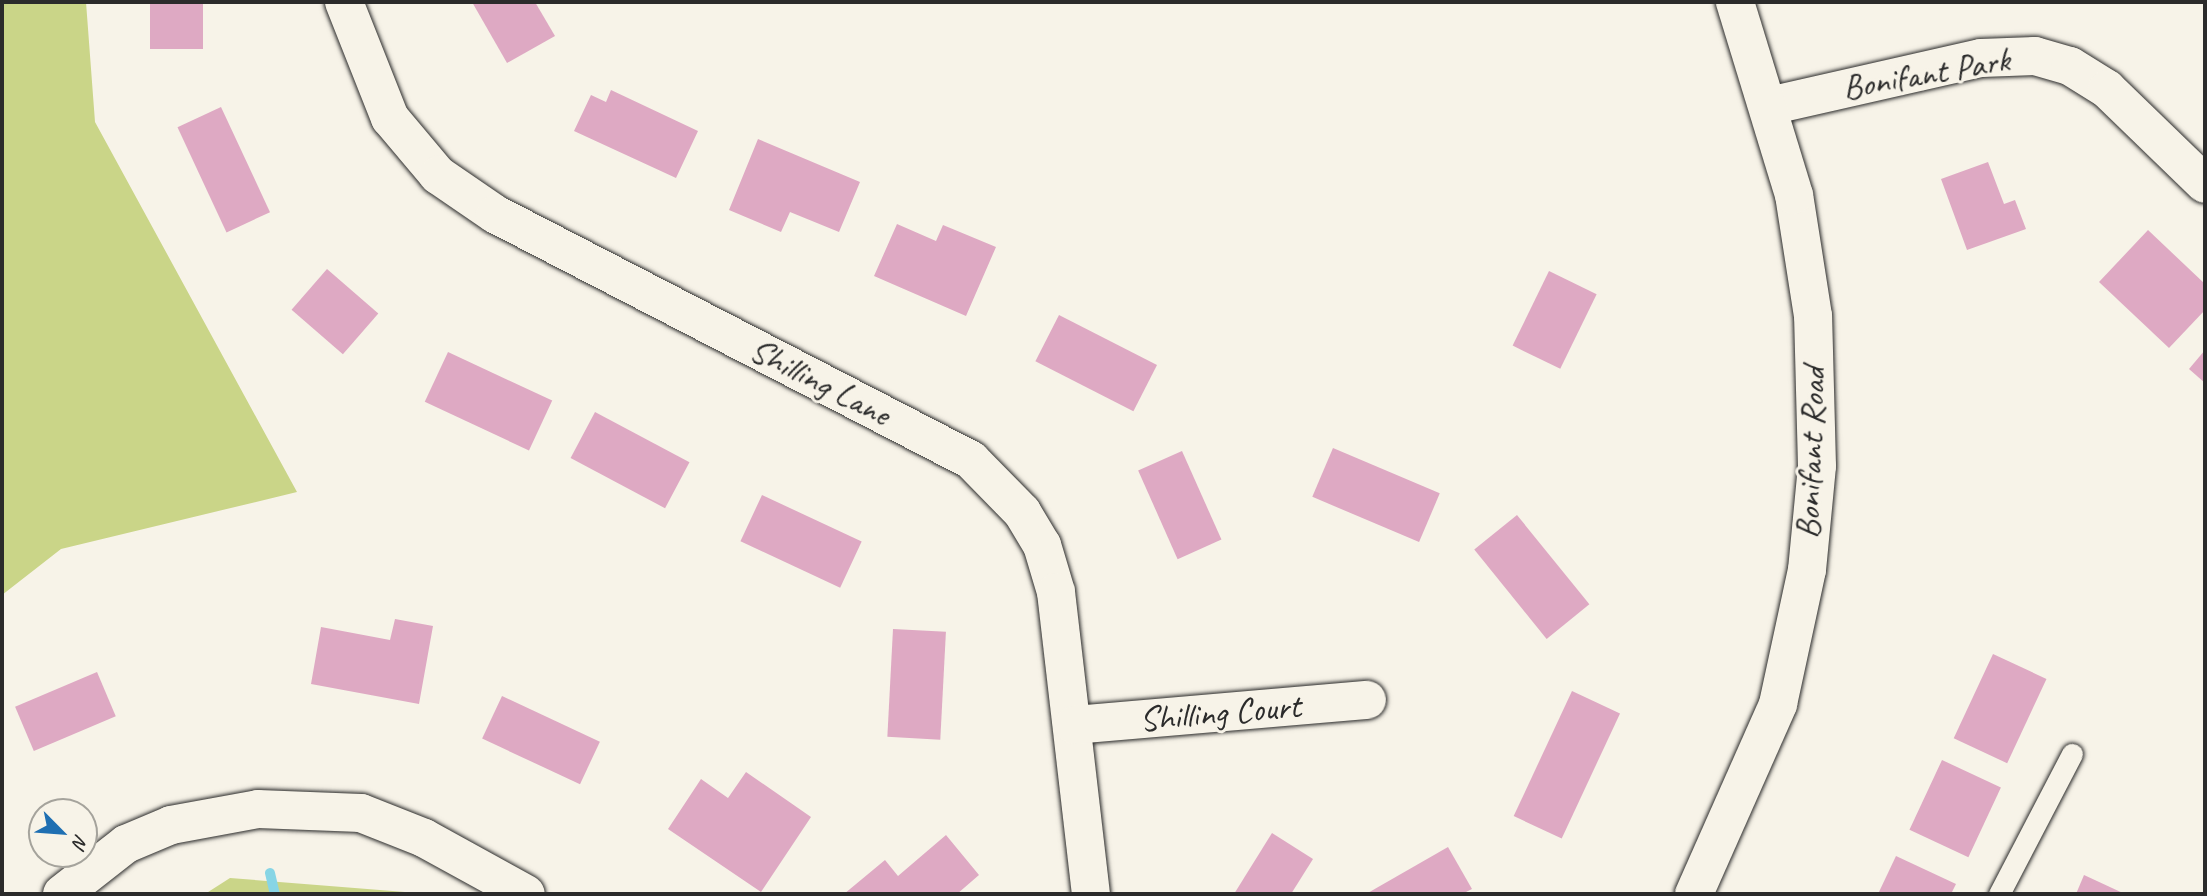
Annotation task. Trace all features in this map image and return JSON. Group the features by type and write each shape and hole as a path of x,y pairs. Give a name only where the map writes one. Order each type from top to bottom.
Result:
{"street":[{"name":"Shilling Lane","path":"344,2 390,118 438,175 495,214 971,460 1022,512 1042,545 1056,592 1074,725 1091,894"},
{"name":"Bonifant Road","path":"1694,894 1778,704 1807,569 1816,479 1813,316 1794,195 1769,106 1735,2"},
{"name":"Bonifant Park","path":"1769,106 1981,58 2035,55 2070,66 2107,89 2205,184"},
{"name":"Shilling Court","path":"1074,725 1367,700"},
{"path":"62,894 126,844 171,825 258,809 361,813 424,838 526,894"}],"lane":[{"path":"1999,894 2072,754"}],"green space":[{"path":"2,2 86,2 95,122 297,492 61,549 2,595"},
{"path":"230,878 405,892 410,894 205,894"}],"building":[{"path":"150,2 203,2 203,49 150,49"},
{"path":"472,2 535,2 555,36 507,63"},
{"path":"611,90 698,131 676,178 574,131 591,95 606,102"},
{"path":"221,107 270,212 227,232 177,127"},
{"path":"758,139 860,182 839,232 790,212 781,232 729,210"},
{"path":"1988,162 2004,204 2015,200 2026,229 1967,250 1941,179"},
{"path":"897,224 936,241 943,225 996,247 966,316 874,276"},
{"path":"2148,230 2205,284 2205,310 2169,348 2099,282"},
{"path":"327,269 378,314 343,354 292,310"},
{"path":"1549,271 1597,294 1560,369 1513,346"},
{"path":"1059,315 1157,365 1133,411 1035,361"},
{"path":"2205,350 2205,383 2189,369"},
{"path":"448,352 552,401 529,450 425,402"},
{"path":"595,412 689,462 665,508 571,458"},
{"path":"1333,448 1440,493 1419,542 1312,497"},
{"path":"1182,451 1221,540 1178,559 1138,471"},
{"path":"762,495 862,541 840,588 740,541"},
{"path":"1517,515 1589,604 1547,639 1474,550"},
{"path":"395,619 433,626 419,704 311,684 321,627 390,640"},
{"path":"893,629 946,632 940,740 887,737"},
{"path":"1993,654 2046,679 2007,763 1954,738"},
{"path":"97,672 116,716 34,751 15,707"},
{"path":"1572,691 1620,713 1562,838 1514,816"},
{"path":"502,696 600,742 580,784 482,739"},
{"path":"1942,760 2001,787 1968,857 1909,830"},
{"path":"746,772 811,817 761,892 668,829 701,779 728,798"},
{"path":"1272,833 1313,859 1291,894 1234,894"},
{"path":"946,835 979,875 957,894 844,894 885,860 898,876"},
{"path":"1448,847 1472,889 1462,894 1366,894"},
{"path":"1896,856 1956,884 1951,894 1878,894"},
{"path":"2084,875 2125,894 2076,894"}],"waterway":[{"path":"270,873 275,894"}]}
